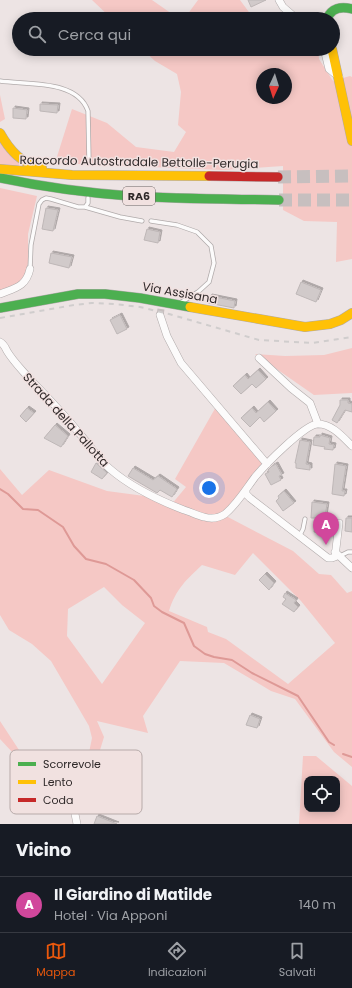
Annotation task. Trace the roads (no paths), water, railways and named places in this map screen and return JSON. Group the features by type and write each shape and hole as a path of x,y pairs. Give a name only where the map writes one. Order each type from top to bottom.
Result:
{"main road":[{"path":"331,12 336,8 346,7 352,9"},
{"path":"334,56 352,141"},
{"path":"0,133 12,152 29,164 38,168 146,171 169,175"},
{"name":"Raccordo Autostradale Bettolle-Perugia","path":"0,169 72,175 278,177"},
{"name":"RA6","path":"0,178 87,195 279,200"},
{"path":"0,184 87,195"},
{"name":"Via Assisana","path":"0,308 78,294 105,294 140,298 161,309 178,304 305,327 319,327 335,324 352,313"}],"street":[{"path":"278,0 289,12"},
{"path":"326,56 329,69 339,78"},
{"path":"0,294 25,282 30,270"},
{"path":"161,309 167,336 181,363 267,464"},
{"name":"Strada della Pallotta","path":"0,342 3,343 10,356 27,376 110,469 152,497 205,518 215,518 224,515 267,464 300,433 310,426 318,424"},
{"path":"260,358 291,388 310,403 318,424 336,431 352,446"},
{"path":"246,490 246,494 250,498 328,558 332,558 338,554"},
{"path":"339,523 338,554 352,568"},
{"path":"75,814 77,824"}],"lane":[{"path":"0,80 55,86 67,90 78,97 86,106 88,111 88,161"},
{"path":"85,207 88,203 87,195"},
{"path":"30,270 32,245 39,204 42,200 51,199 78,207 85,207 120,217 142,221"},
{"path":"151,221 177,225 197,232 211,246 214,263 209,282 198,292 178,304"},
{"path":"300,535 305,519"},
{"path":"338,554 352,552"}],"waterway":[{"path":"0,489 8,494 23,509 38,510 63,527 74,546 86,559 106,564 134,580 151,598 154,606 162,612 184,623 194,646 205,654 232,660 252,673 298,696 329,742 334,745"},
{"path":"343,754 352,757"}],"tunnel":[{"path":"278,177 352,176"},
{"path":"279,200 352,200"},
{"path":"160,315 161,309"}],"railway":[{"path":"0,318 74,305 92,303 114,304 140,307 169,314 259,340 313,343 352,337"}],"place":[{"name":"Il Giardino di Matilde","path":"326,545"}]}
